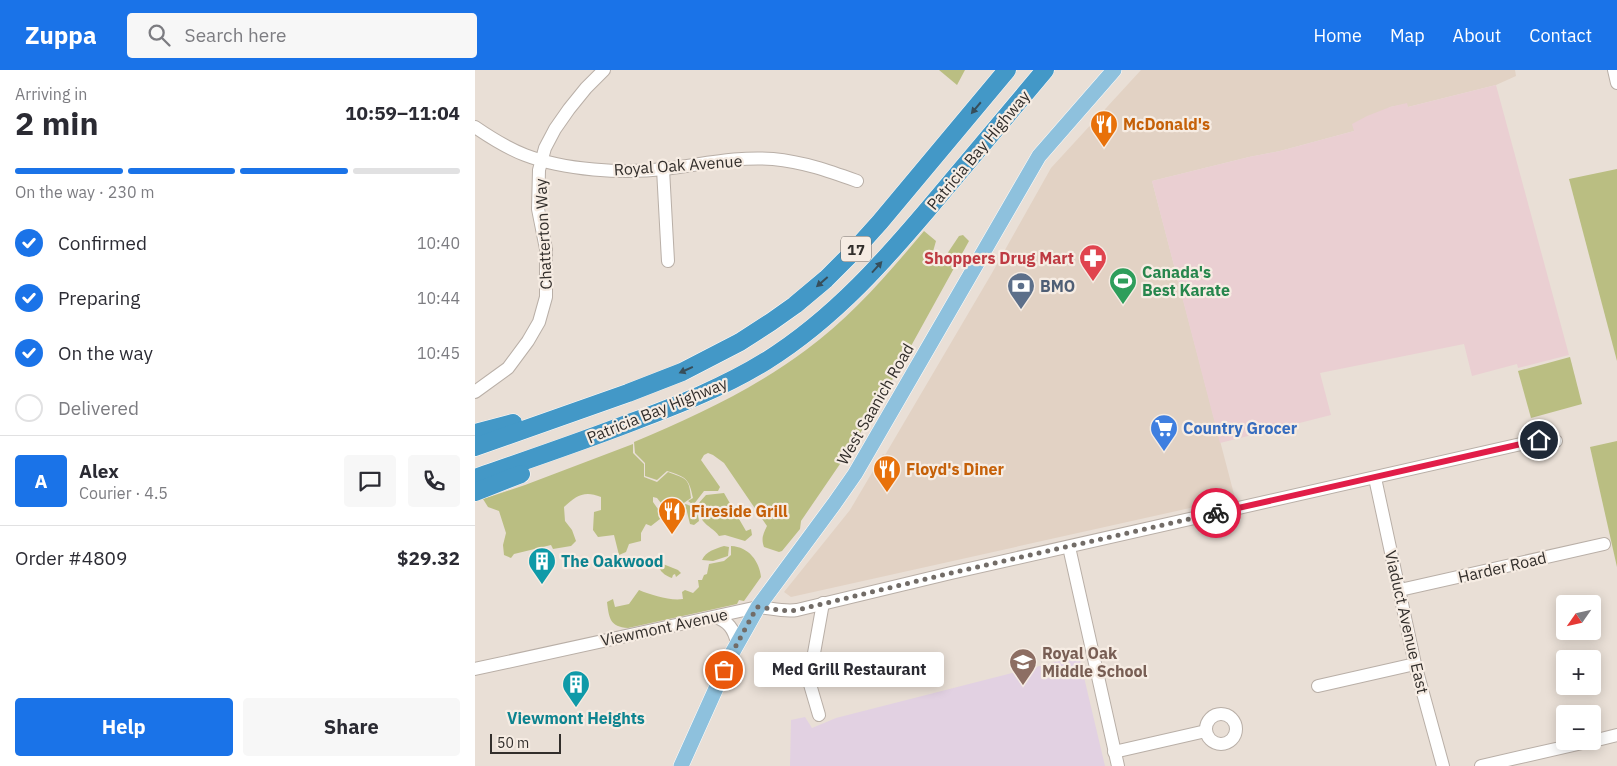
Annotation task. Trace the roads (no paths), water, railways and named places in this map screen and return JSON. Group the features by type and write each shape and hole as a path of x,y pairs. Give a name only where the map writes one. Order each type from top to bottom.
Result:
{"highway":[{"name":"Patricia Bay Highway","path":"475,447 664,380 702,363 740,342 795,305 826,279 880,222 1007,70"},
{"name":"Patricia Bay Highway","path":"475,478 671,408 765,362 817,325 849,296 905,237 1045,70"},
{"path":"475,492 647,427 704,402 773,365 801,345 817,325"},
{"path":"475,433 520,421 600,395 664,380"}],"main road":[{"name":"West Saanich Road","path":"681,766 737,643 757,607 855,474 1039,156 1114,70"}],"street":[{"name":"Chatterton Way","path":"475,392 508,368 539,322 546,297 546,249 538,209 539,170 545,148 569,109 585,88 604,70"},
{"path":"1613,70 1617,83"},
{"name":"Royal Oak Avenue","path":"475,127 507,147 528,156 559,164 621,172 663,169 730,159 773,159 815,166 857,181"},
{"path":"663,169 669,261"},
{"name":"Viewmont Avenue","path":"475,669 757,607 785,612 797,610 1069,546 1539,440 1556,441"},
{"name":"Viaduct Avenue East","path":"1375,478 1415,664 1443,766"},
{"name":"Harder Road","path":"1400,590 1603,544"},
{"path":"1069,546 1118,766"},
{"path":"819,715 809,681 823,603"},
{"path":"715,617 724,620 729,625 737,643"},
{"path":"1319,686 1415,664"},
{"path":"1115,752 1206,731"},
{"path":"1601,739 1617,735"},
{"path":"1481,766 1556,749"}],"place":[{"name":"McDonald's","path":"1104,148"},
{"name":"Shoppers Drug Mart","path":"1093,282"},
{"name":"Canada's Best Karate","path":"1123,305"},
{"name":"BMO","path":"1021,310"},
{"name":"Country Grocer","path":"1164,452"},
{"name":"Floyd's Diner","path":"887,493"},
{"name":"Fireside Grill","path":"672,535"},
{"name":"The Oakwood","path":"542,585"},
{"name":"Med Grill Restaurant","path":"724,670"},
{"name":"Royal Oak Middle School","path":"1023,686"},
{"name":"Viewmont Heights","path":"576,708"}]}
